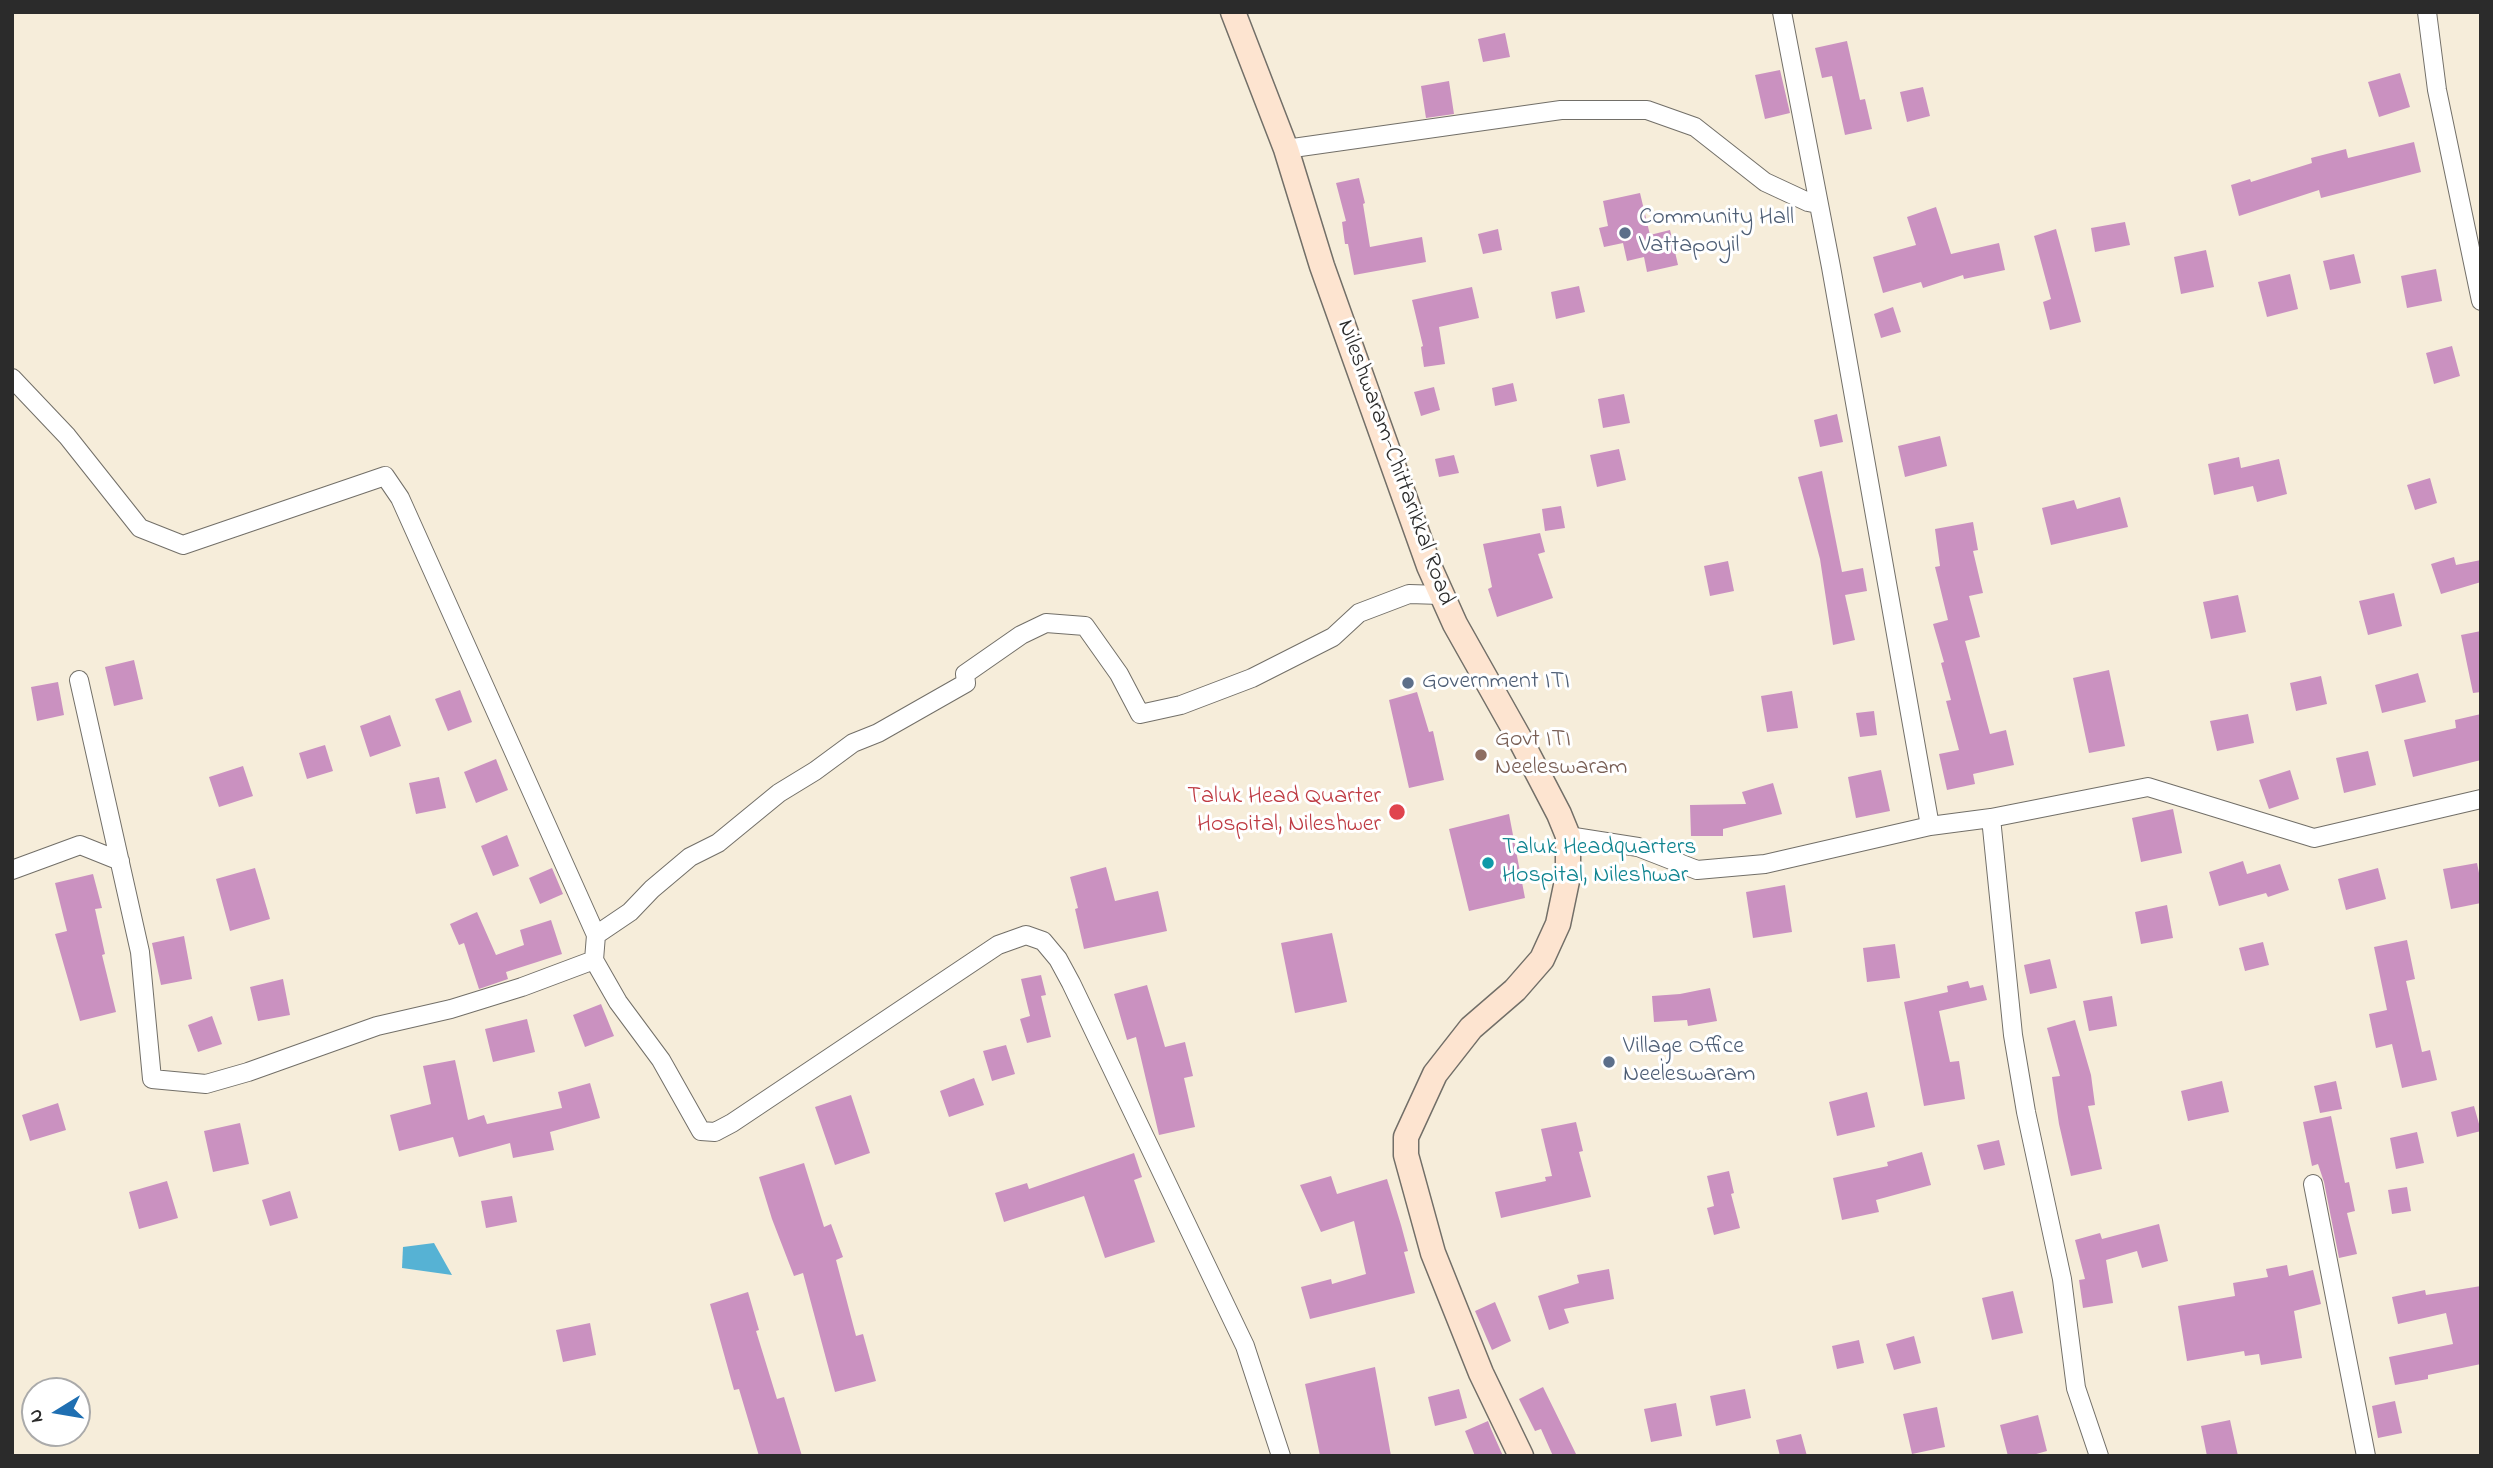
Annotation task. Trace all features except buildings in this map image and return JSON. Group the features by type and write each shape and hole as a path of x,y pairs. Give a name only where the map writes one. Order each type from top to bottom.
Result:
{"main road":[{"name":"Nileshwaram-Chittarikkal Road","path":"1233,12 1286,149 1322,266 1429,566 1455,624 1522,743 1568,836 1568,876 1558,924 1542,959 1515,990 1471,1028 1435,1074 1406,1137 1406,1156 1433,1253 1481,1373 1521,1456"}],"street":[{"path":"1782,12 1930,826"},
{"path":"2427,12 2437,90 2481,301"},
{"path":"1286,149 1561,110 1647,110 1695,127 1765,182 1818,204"},
{"path":"12,378 67,436 140,528 183,545 385,476 400,498 596,935 594,960 618,1002 661,1060 701,1131 715,1132 998,945 1026,934 1043,941 1058,959 1071,984 1245,1346 1281,1456"},
{"path":"596,935 631,912 652,889 690,857 718,843 779,793 853,743 878,733 966,683 965,674 1021,635 1046,623 1085,626 1119,674 1140,714 1181,705 1252,678 1333,637 1360,613 1409,594 1441,595"},
{"path":"79,680 140,952 152,1079 206,1084 248,1072 377,1026 451,1009 522,987 594,960"},
{"path":"1568,836 1638,848 1697,870 1765,864 1930,826 1991,818 2148,787 2314,838 2481,799"},
{"path":"1991,818 2013,1035 2026,1112 2062,1279 2076,1388 2099,1456"},
{"path":"12,870 80,845 120,861"},
{"path":"2313,1184 2367,1456"}],"water":[{"path":"434,1243 452,1275 402,1268 403,1247"}],"place":[{"name":"Community Hall Vattapoyil","path":"1625,233"},
{"name":"Government ITI","path":"1408,683"},
{"name":"Govt ITI Neeleswaram","path":"1481,755"},
{"name":"Taluk Head Quarter Hospital, Nileshwer","path":"1397,812"},
{"name":"Taluk Headquarters Hospital, Nileshwar","path":"1488,863"},
{"name":"Village Office Neeleswaram","path":"1609,1062"}]}
